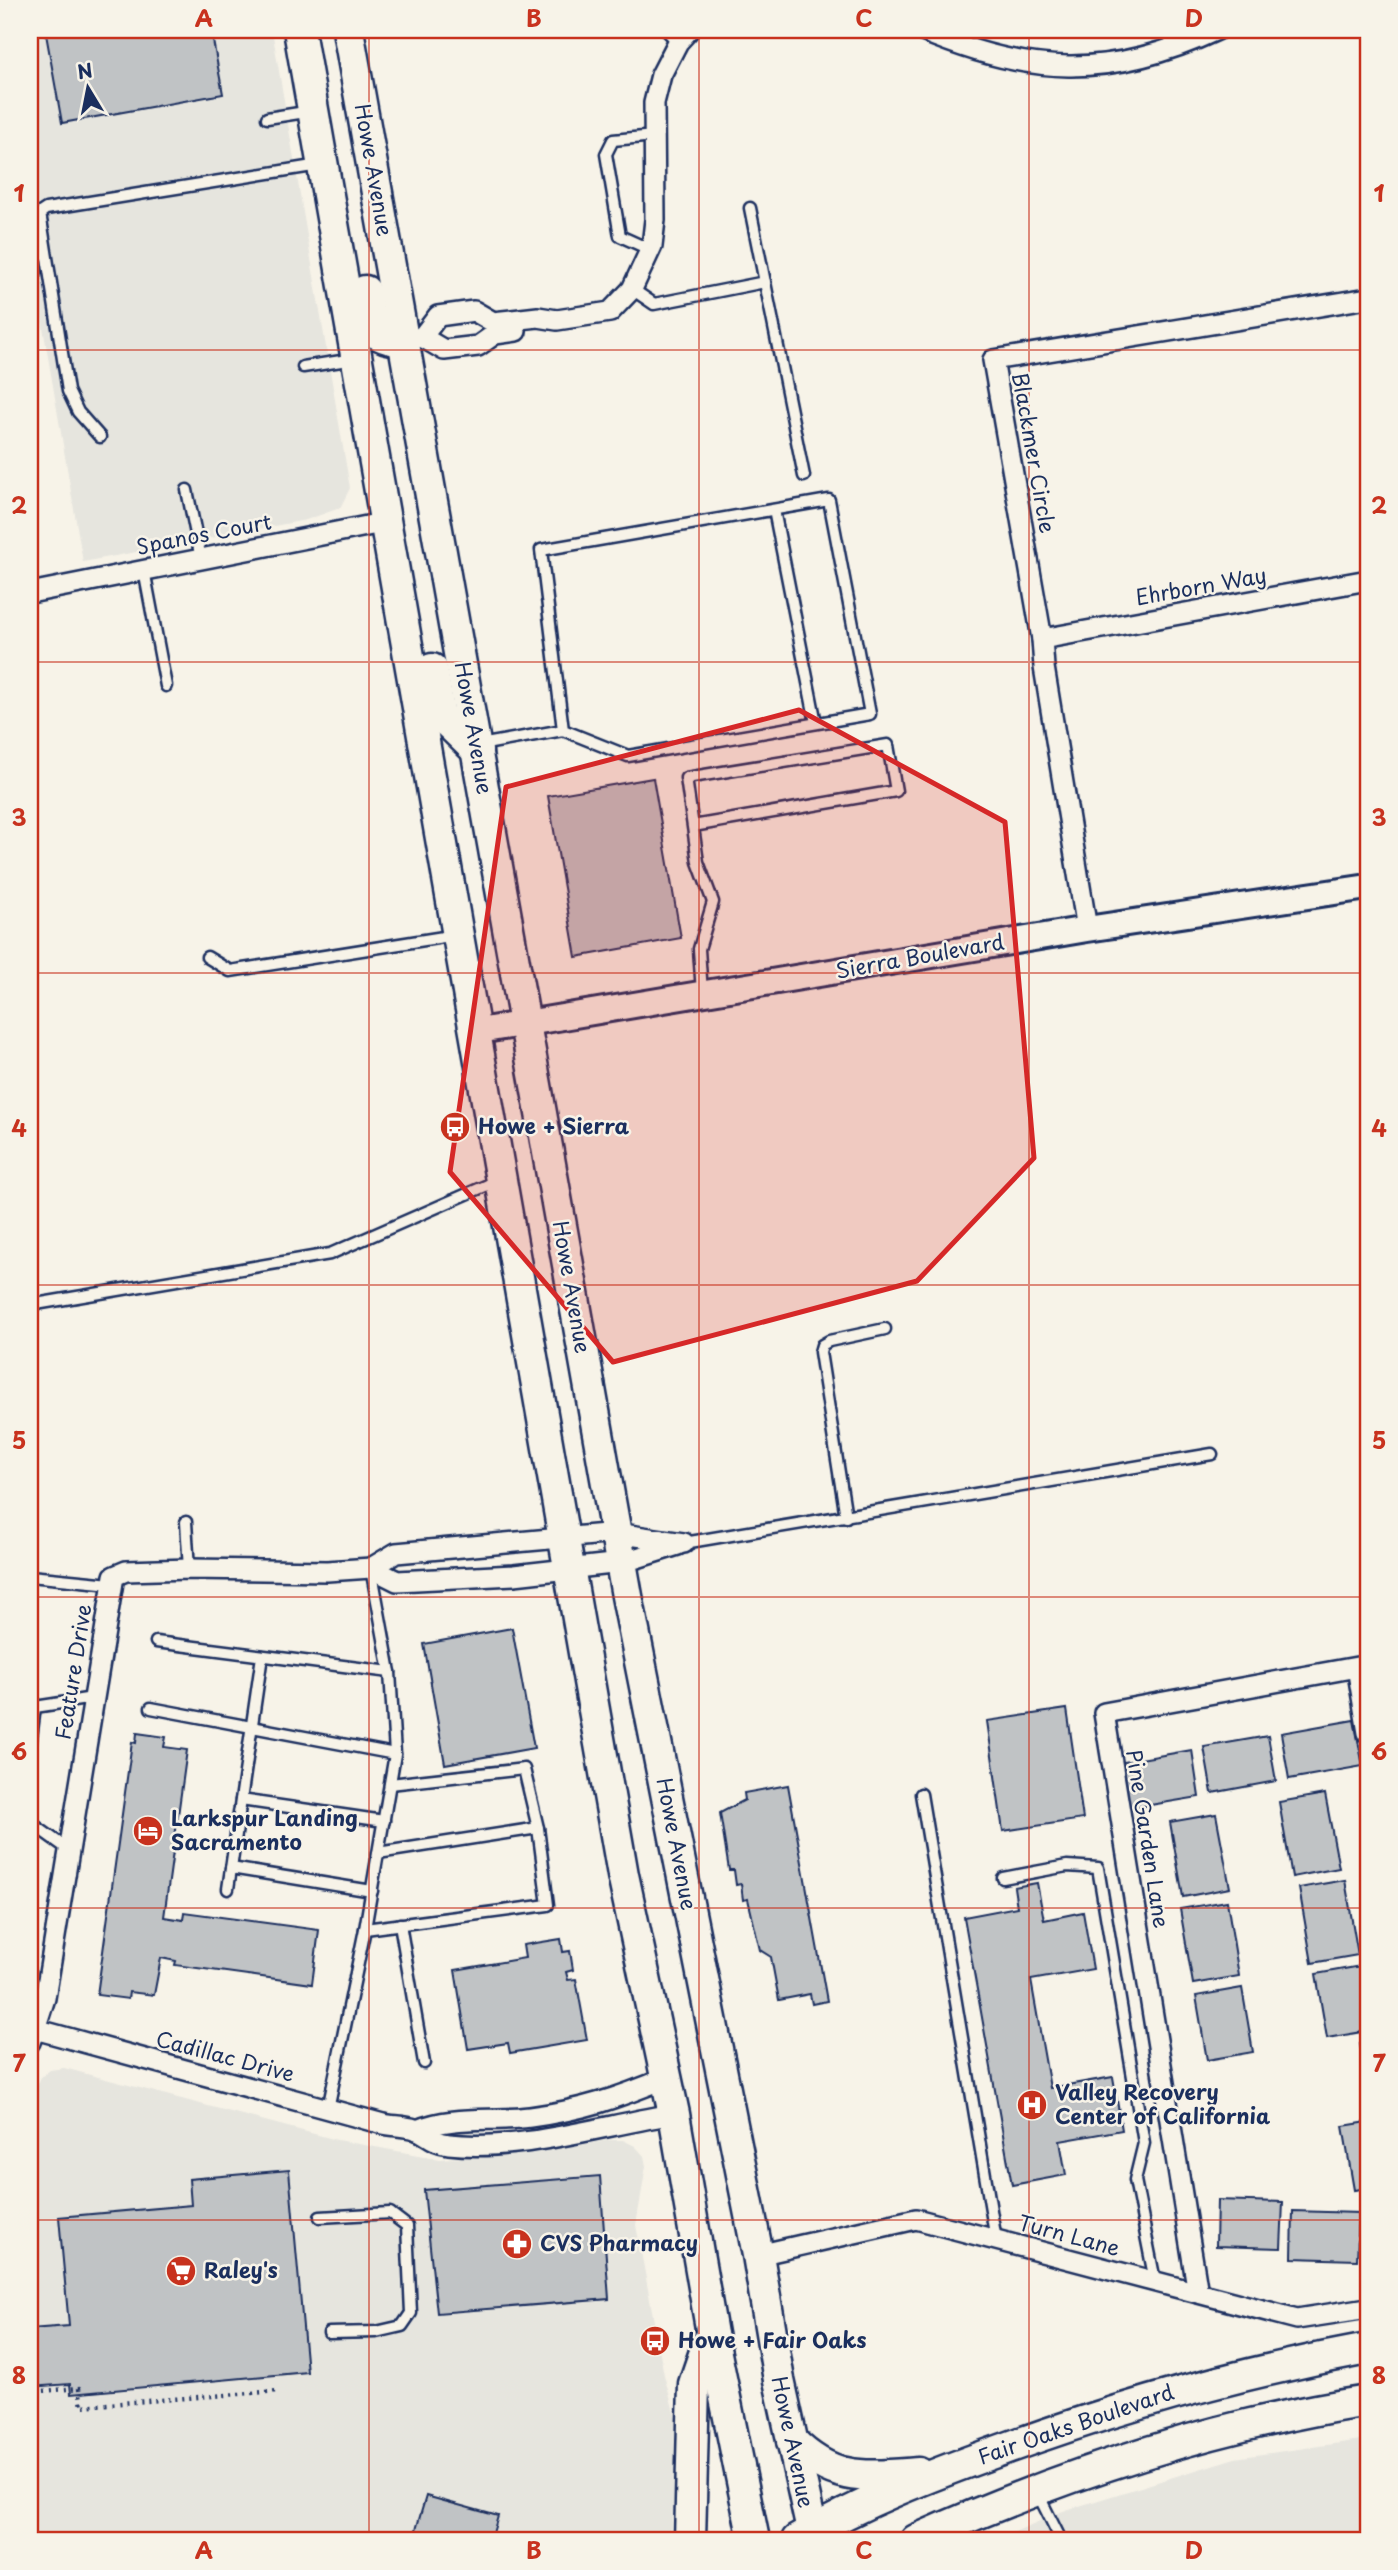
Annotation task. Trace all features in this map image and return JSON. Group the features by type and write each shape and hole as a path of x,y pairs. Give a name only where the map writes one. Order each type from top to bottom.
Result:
{"main road":[{"path":"299,30 622,1875 674,2114 712,2334 754,2540"},
{"name":"Howe Avenue","path":"348,30 413,339 477,749 524,1024 621,1563 758,2255 807,2538"},
{"path":"323,165 346,191 372,326 385,340 413,339"},
{"path":"387,522 413,558 440,715 477,749"},
{"path":"690,2540 694,2384 712,2334"},
{"name":"Fair Oaks Boulevard","path":"807,2538 940,2472 1177,2391 1270,2367 1368,2349"},
{"path":"916,2540 1037,2492 1203,2436 1292,2413 1368,2401"},
{"path":"792,2441 826,2468 854,2476 940,2472"}],"street":[{"path":"920,30 965,49 1013,62 1057,66 1090,66 1134,60 1174,49 1217,30"},
{"path":"494,328 474,311 438,316 413,339 444,350 478,345 494,328 538,317 557,320 610,312 632,289 650,250 655,220 654,103 661,75 678,34"},
{"name":"Blackmer Circle","path":"1087,929 1044,667 1042,639 993,360 1368,298"},
{"name":"Spanos Court","path":"30,593 387,522"},
{"name":"Ehrborn Way","path":"1042,639 1368,580"},
{"name":"Sierra Boulevard","path":"473,1032 1087,929 1368,887"},
{"name":"Feature Drive","path":"32,2034 45,1998 114,1576 126,1571 189,1569 327,1571 371,1568 396,1553 616,1532 684,1543"},
{"name":"Feature Drive","path":"371,1568 397,1581 568,1569 621,1563 684,1543"},
{"name":"Pine Garden Lane","path":"1198,2293 1104,1713 1357,1667 1368,1733"},
{"name":"Cadillac Drive","path":"32,2034 383,2124 417,2130 432,2141 482,2144 555,2136 674,2114"},
{"name":"Cadillac Drive","path":"417,2130 439,2121 529,2117 594,2106 666,2078"},
{"name":"Turn Lane","path":"758,2255 916,2219 1297,2319 1368,2308"}],"lane":[{"path":"1168,30 1174,49"},
{"path":"267,118 313,111"},
{"path":"650,250 620,236 606,155 613,140 654,136"},
{"path":"100,437 72,403 65,377 38,219 40,213 46,209 323,165"},
{"path":"750,208 804,476"},
{"path":"632,289 654,304 765,282"},
{"path":"303,367 358,358"},
{"path":"187,490 201,559"},
{"path":"477,749 564,730 628,756 870,714 829,500 541,550 564,730"},
{"path":"774,510 816,723"},
{"path":"144,570 166,686"},
{"path":"693,826 896,791 888,745 686,778 698,862 713,902 699,948 702,994"},
{"path":"207,957 230,971 457,935"},
{"path":"30,1305 330,1254 499,1180"},
{"path":"846,1517 820,1352 822,1345 829,1341 884,1329"},
{"path":"684,1543 1212,1454"},
{"path":"186,1522 189,1569"},
{"path":"328,2109 365,1929 395,1754 390,1672 371,1568"},
{"path":"30,1576 111,1584"},
{"path":"156,1642 390,1672"},
{"path":"228,1889 262,1656"},
{"path":"30,1747 35,1707 93,1698"},
{"path":"151,1707 395,1754"},
{"path":"365,1929 548,1905 538,1828 524,1769 390,1784"},
{"path":"921,1794 996,2240"},
{"path":"241,1800 384,1821"},
{"path":"30,1822 68,1850"},
{"path":"378,1853 538,1828"},
{"path":"1003,1878 1067,1866 1098,1868 1144,2143 1135,2179 1155,2282"},
{"path":"231,1868 372,1891"},
{"path":"400,1924 424,2063"},
{"path":"320,2217 390,2213 407,2226 411,2313 402,2326 376,2332 329,2333"},
{"path":"1037,2492 1061,2540"}],"path":[{"path":"30,2392 79,2388 82,2406 278,2392"}],"highlighted area":[{"path":"799,710 1005,822 1034,1158 917,1281 613,1362 450,1172 506,787"}],"shaded area":[{"path":"30,30 272,30 350,488 340,508 306,520 83,562 30,251"},
{"path":"64,2068 337,2140 440,2159 557,2149 608,2140 623,2140 635,2146 644,2156 646,2166 636,2225 664,2375 678,2427 671,2540 30,2540 30,2101 41,2077 50,2070"},
{"path":"1368,2439 1368,2540 996,2540 1063,2511 1235,2458"}],"building":[{"path":"62,30 211,30 223,94 62,123 46,34"},
{"path":"653,778 681,938 576,957 548,796"},
{"path":"512,1628 534,1748 445,1764 424,1644"},
{"path":"1067,1709 1083,1819 1003,1831 987,1721"},
{"path":"1354,1720 1363,1766 1289,1779 1281,1733"},
{"name":"Larkspur Landing Sacramento","path":"137,1733 166,1737 164,1747 187,1750 164,1917 183,1920 184,1912 319,1930 312,1984 175,1965 176,1961 161,1958 154,1995 129,1992 128,1999 97,1995 132,1742 136,1743"},
{"path":"1268,1736 1276,1781 1212,1793 1204,1747"},
{"path":"1192,1750 1199,1797 1126,1809 1118,1763"},
{"path":"788,1785 827,2001 812,2004 810,1994 779,2000 771,1957 760,1950 748,1899 743,1900 741,1884 736,1885 734,1870 729,1870 720,1813 745,1800 744,1793"},
{"path":"1325,1794 1339,1868 1292,1877 1279,1802"},
{"path":"1216,1814 1230,1888 1183,1897 1170,1822"},
{"path":"1345,1880 1358,1955 1312,1963 1299,1888"},
{"path":"1037,1883 1044,1920 1083,1912 1093,1969 1031,1980 1050,2088 1113,2077 1122,2130 1060,2141 1066,2175 1012,2185 964,1917 1017,1907 1014,1887"},
{"path":"1227,1901 1239,1976 1193,1984 1180,1909"},
{"path":"561,1939 563,1952 570,1951 573,1970 566,1972 568,1980 576,1979 587,2040 510,2053 508,2043 468,2049 455,1970 525,1958 523,1945"},
{"path":"1361,1966 1368,2007 1368,2031 1327,2038 1316,1974"},
{"path":"1242,1988 1253,2052 1207,2060 1196,1996"},
{"path":"1368,2043 1368,2088 1360,2044"},
{"path":"1368,2122 1368,2188 1354,2190 1343,2126"},
{"name":"Raley's","path":"289,2170 307,2372 71,2394 70,2384 30,2387 30,2329 69,2326 59,2217 191,2205 189,2179"},
{"name":"CVS Pharmacy","path":"600,2176 609,2299 437,2313 424,2190"},
{"path":"1217,2200 1283,2202 1281,2248 1216,2246"},
{"path":"1293,2211 1359,2213 1357,2260 1292,2258"},
{"path":"426,2496 498,2516 491,2540 413,2540"}],"place":[{"name":"Howe + Sierra","path":"455,1127"},
{"name":"Larkspur Landing Sacramento","path":"148,1831"},
{"name":"Valley Recovery Center of California","path":"1032,2105"},
{"name":"CVS Pharmacy","path":"517,2244"},
{"name":"Raley's","path":"181,2271"},
{"name":"Howe + Fair Oaks","path":"655,2341"}]}
